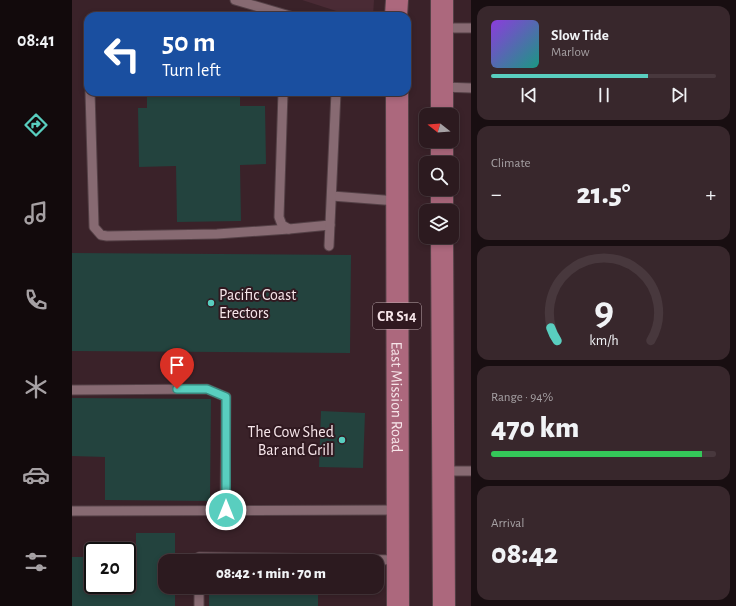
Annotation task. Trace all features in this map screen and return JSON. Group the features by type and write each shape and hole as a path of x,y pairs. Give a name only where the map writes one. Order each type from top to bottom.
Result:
{"main road":[{"path":"396,12 397,0"},
{"path":"442,0 442,108"},
{"name":"East Mission Road","path":"397,96 398,606"},
{"name":"CR S14","path":"442,244 444,606"}],"lane":[{"path":"235,0 276,12"},
{"path":"442,28 471,28"},
{"path":"442,87 471,88"},
{"path":"90,96 94,227 102,234 107,236 217,234 330,225"},
{"path":"283,96 279,218 282,225 289,229"},
{"path":"329,246 336,96"},
{"path":"332,196 397,200"},
{"path":"72,390 207,389 226,397 226,510"},
{"path":"443,471 471,471"},
{"path":"72,511 398,510"},
{"path":"384,560 398,560"},
{"path":"198,606 199,594"}],"shaded area":[{"path":"302,0 374,0 373,12 340,12"}],"building":[{"path":"147,96 240,96 240,106 265,106 266,164 240,165 241,221 177,222 176,166 139,167 138,108 147,108"},
{"name":"Pacific Coast Erectors","path":"72,253 351,255 350,353 72,351"},
{"path":"72,398 211,399 210,501 105,500 105,457 72,456"},
{"name":"The Cow Shed Bar and Grill","path":"321,411 365,413 363,468 319,467"},
{"path":"136,533 175,533 175,554 158,554 158,594 175,594 175,606 72,606 72,557 84,557 84,594 136,594"},
{"path":"209,594 318,594 318,606 209,606"}],"place":[{"name":"Pacific Coast Erectors","path":"211,303"},
{"name":"The Cow Shed Bar and Grill","path":"342,440"}],"route":[{"path":"177,389 207,389 226,397 226,510"}]}
